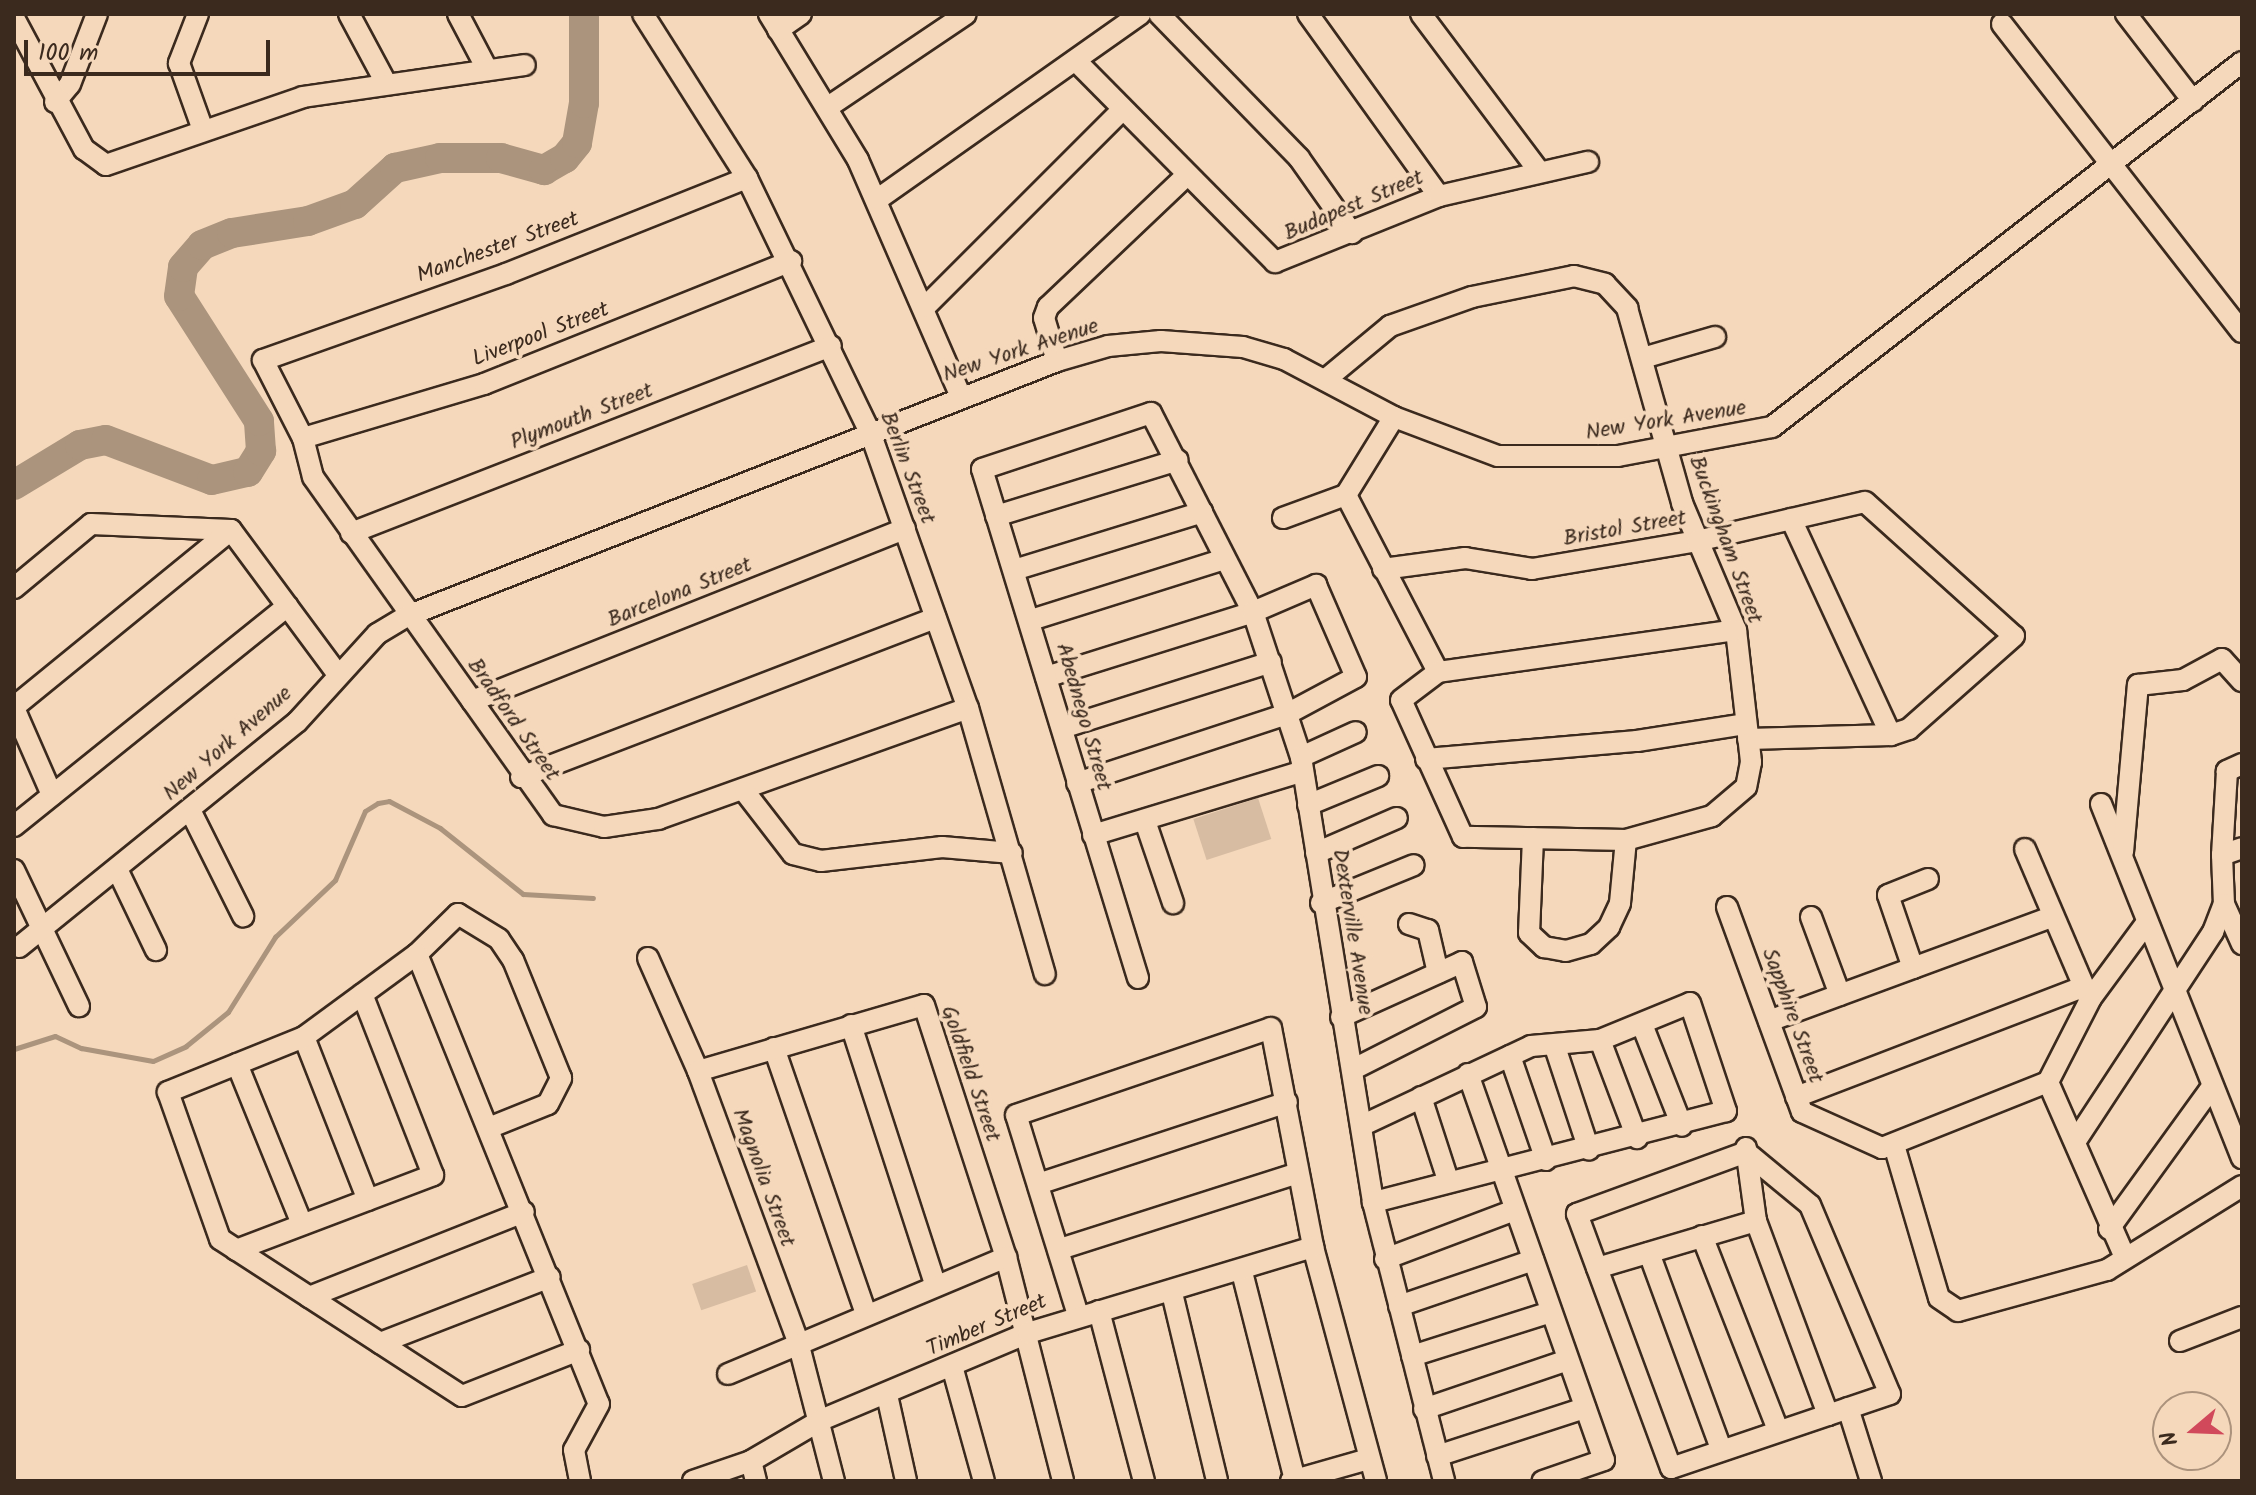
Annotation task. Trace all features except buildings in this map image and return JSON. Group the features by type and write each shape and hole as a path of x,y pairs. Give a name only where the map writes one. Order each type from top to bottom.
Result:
{"street":[{"path":"55,102 70,84 97,14"},
{"path":"198,14 179,63 203,130"},
{"path":"349,14 386,83"},
{"path":"458,14 486,67"},
{"name":"Berlin Street","path":"643,14 747,178 791,261 870,432 968,708 1045,974"},
{"path":"801,14 774,22 828,107 878,199 960,395"},
{"path":"828,107 966,14"},
{"path":"878,199 1140,14"},
{"path":"1159,14 1299,158 1352,233"},
{"path":"1308,14 1439,196"},
{"path":"1421,14 1538,170"},
{"path":"2126,14 2193,101"},
{"path":"14,18 55,102 84,149 106,165 303,97 486,67 525,65"},
{"path":"2002,24 2108,165 2242,332"},
{"name":"Budapest Street","path":"1076,61 1275,262 1439,196 1538,170 1588,162"},
{"name":"New York Avenue","path":"19,947 297,722 337,673 377,634 407,616 960,395 1108,346 1202,341 1284,359 1394,417 1498,456 1546,461 1666,450 1741,437 1800,411 2242,62"},
{"path":"925,307 1122,110"},
{"path":"1057,361 1044,318 1048,307 1187,175"},
{"name":"Manchester Street","path":"263,360 506,274 747,178"},
{"name":"Liverpool Street","path":"303,438 484,384 791,261"},
{"name":"Buckingham Street","path":"1325,380 1390,326 1472,297 1574,276 1605,284 1627,308 1646,357 1666,450 1697,541 1736,630 1751,762 1735,801 1689,824 1626,840 1463,837 1426,759"},
{"path":"1646,357 1715,337"},
{"name":"Plymouth Street","path":"351,533 831,346"},
{"name":"Bradford Street","path":"263,360 303,438 313,477 407,616 472,701 521,777 553,815 604,827 745,792 968,708"},
{"name":"Dexterville Avenue","path":"982,469 1151,413 1178,460 1253,612 1301,765 1321,903 1373,1202 1385,1259 1444,1481"},
{"path":"1283,518 1346,495 1394,417"},
{"path":"996,516 1178,460"},
{"name":"Abednego Street","path":"982,469 1031,620 1077,783 1138,978"},
{"path":"1346,495 1438,672"},
{"name":"Bristol Street","path":"1383,569 1465,558 1532,569 1697,541 1865,502 2014,636 1909,729 1891,735"},
{"path":"1014,570 1202,512"},
{"path":"1736,630 1438,672 1401,700 1426,759 1747,732 1891,735 1791,519"},
{"path":"14,588 91,524 231,530"},
{"name":"Barcelona Street","path":"472,701 905,529"},
{"path":"231,530 337,673"},
{"path":"52,795 14,707 231,530"},
{"path":"1031,620 1225,559"},
{"path":"1046,677 1253,612 1316,585 1356,677 1287,714 1077,783"},
{"path":"14,826 288,606"},
{"path":"521,777 936,618"},
{"path":"2122,856 2138,685 2183,680 2222,659 2242,681"},
{"path":"1062,728 1271,662"},
{"path":"1093,835 1145,821 1301,765 1356,732"},
{"path":"2242,764 2227,771 2222,855 2224,904 2242,944"},
{"path":"1308,805 1378,776"},
{"path":"745,792 793,854 821,861 942,847 1012,853"},
{"path":"2101,804 2211,1088 2242,1158"},
{"path":"190,810 243,916"},
{"path":"1316,853 1397,818"},
{"path":"1145,821 1173,903"},
{"path":"1533,838 1529,933 1544,947 1566,951 1591,944 1609,927 1620,903 1626,840"},
{"path":"2222,855 2242,848"},
{"path":"2025,849 2085,993"},
{"path":"1321,903 1414,865"},
{"path":"117,869 156,950"},
{"path":"14,870 79,1006"},
{"path":"1913,968 1888,895 1928,879"},
{"path":"2077,1139 2175,990 2224,904"},
{"name":"Sapphire Street","path":"1727,907 1802,1112 1871,1145 1894,1145"},
{"path":"491,1127 548,1104 561,1078 513,960 499,939 458,914 417,954 304,1037 168,1092 220,1239 462,1396 579,1350"},
{"path":"1811,917 1840,995"},
{"path":"1769,1021 2052,917"},
{"path":"2147,922 2085,993 2048,1082 1894,1145 1946,1308 1958,1311 2076,1279 2125,1257 2242,1186"},
{"path":"1409,924 1420,923 1434,939 1438,973"},
{"path":"417,954 491,1127 599,1404 574,1450 580,1481"},
{"name":"Magnolia Street","path":"648,958 698,1071 798,1342 821,1420 834,1481"},
{"path":"1341,1017 1462,962 1476,1007 1352,1070"},
{"path":"1796,1097 2085,993"},
{"path":"236,1250 433,1175 362,994"},
{"path":"1361,1126 1531,1046 1555,1047 1600,1040 1643,1027 1690,1003 1726,1111 1637,1138 1502,1172 1448,1180 1373,1202"},
{"name":"Goldfield Street","path":"698,1071 924,1005 1006,1257 1028,1333 1063,1481"},
{"path":"851,1025 936,1286"},
{"path":"1643,1027 1682,1126"},
{"path":"1078,1315 1016,1115 1271,1028 1313,1247 1376,1481"},
{"path":"304,1037 368,1200"},
{"path":"1600,1040 1637,1138"},
{"path":"1555,1047 1589,1150"},
{"path":"774,1048 865,1311"},
{"path":"1510,1056 1546,1160"},
{"path":"237,1064 302,1224"},
{"path":"1468,1074 1604,1460 1543,1481"},
{"path":"2048,1082 2077,1139 2109,1229 2125,1257"},
{"path":"2109,1229 2211,1088"},
{"path":"1421,1097 1448,1180"},
{"path":"1038,1184 1287,1102"},
{"path":"1746,1146 1810,1205 1890,1394 1671,1468 1577,1214 1746,1146"},
{"path":"1746,1146 1756,1221 1871,1481"},
{"path":"1060,1249 1298,1173"},
{"path":"1385,1259 1515,1210"},
{"path":"309,1297 524,1212"},
{"path":"1597,1268 1756,1221"},
{"path":"1702,1236 1778,1430"},
{"name":"Timber Street","path":"693,1481 754,1471 821,1420 887,1395 1028,1333 1078,1315 1172,1293 1242,1272 1313,1247"},
{"path":"1649,1253 1721,1449"},
{"path":"728,1374 865,1311 1006,1257"},
{"path":"1399,1306 1533,1260"},
{"path":"1242,1272 1293,1481 1369,1459"},
{"path":"380,1343 550,1277"},
{"path":"1172,1293 1217,1481"},
{"path":"1099,1311 1144,1481"},
{"path":"1412,1356 1551,1312"},
{"path":"2180,1341 2242,1317"},
{"path":"1424,1409 1568,1360"},
{"path":"952,1366 984,1481"},
{"path":"887,1395 906,1481"},
{"path":"1437,1456 1585,1408"}],"shaded area":[{"path":"1258,798 1271,839 1207,860 1193,819"},
{"path":"747,1265 756,1291 701,1310 692,1284"}],"waterway":[{"path":"14,485 80,445 106,440 212,480 248,472 261,451 259,421 179,296 183,267 202,245 232,233 308,221 355,204 395,168 440,158 501,158 544,170 565,158 577,143 584,103 584,14"},
{"path":"14,1049 55,1036 81,1048 153,1061 186,1046 228,1012 275,937 335,880 365,811 378,803 389,801 440,828 523,894 593,898"}]}
